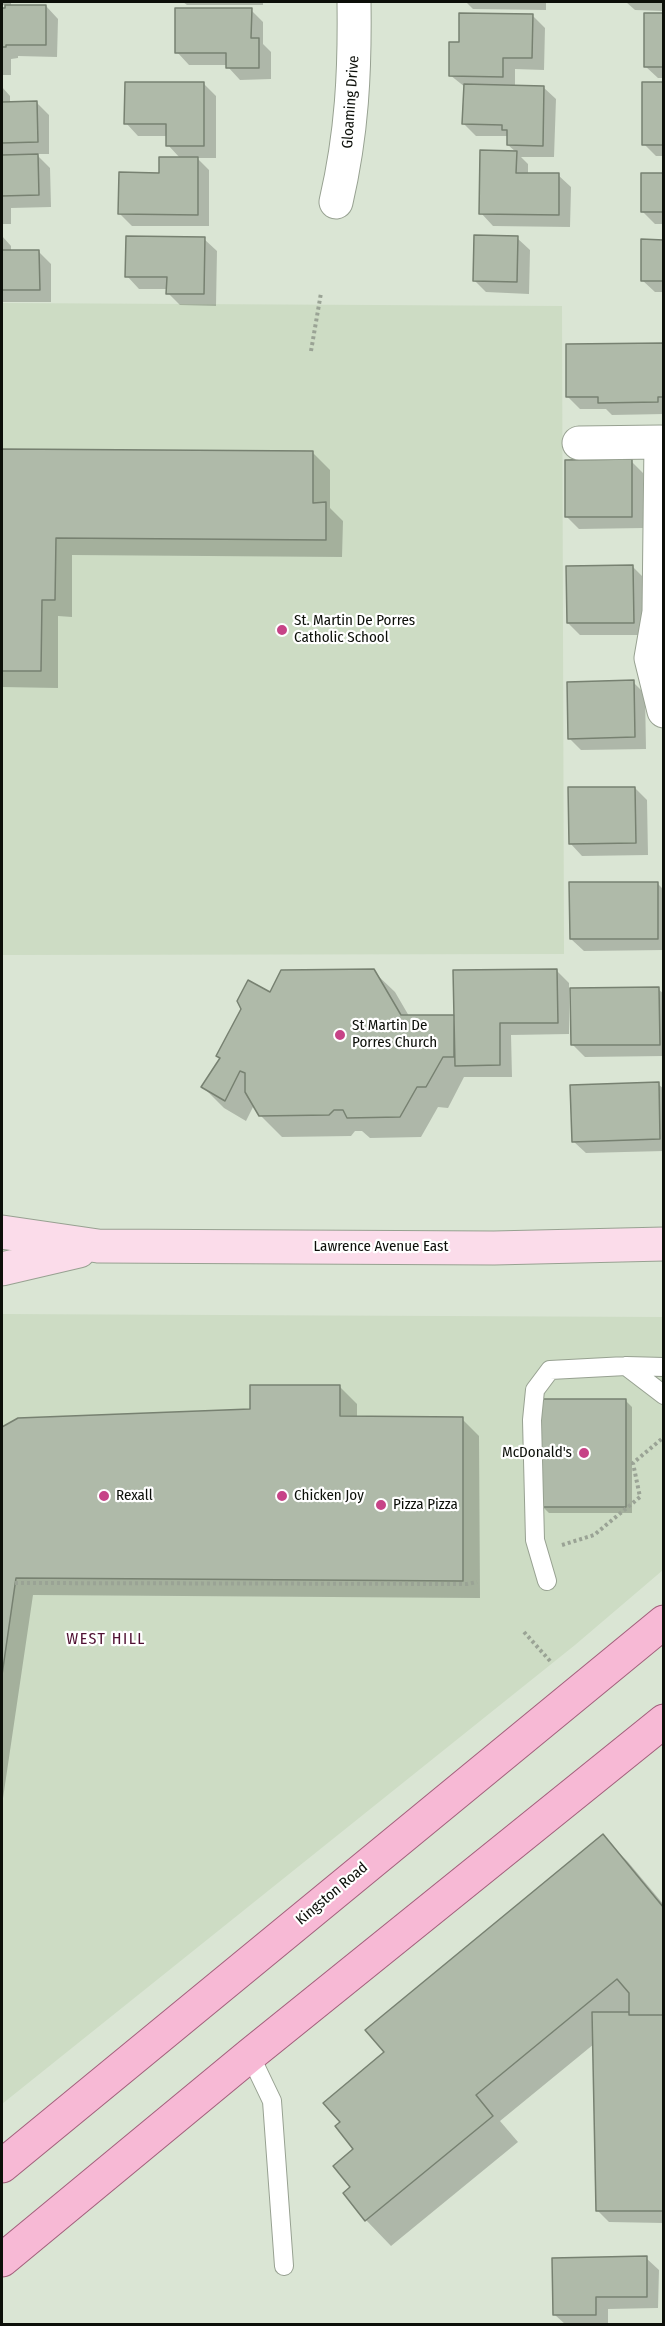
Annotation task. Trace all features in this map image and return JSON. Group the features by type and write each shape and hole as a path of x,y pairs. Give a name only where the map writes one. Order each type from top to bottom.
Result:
{"main road":[{"name":"Lawrence Avenue East","path":"2,1232 98,1246 494,1248 663,1245"},
{"name":"Lawrence Avenue East","path":"2,1269 98,1246"},
{"name":"Kingston Road","path":"2,2166 663,1622"},
{"path":"2,2260 250,2055 663,1721"}],"street":[{"name":"Gloaming Drive","path":"336,202 347,153 352,108 355,51 354,2"},
{"path":"579,442 661,442 659,612 651,658 663,711"}],"lane":[{"path":"547,1581 535,1540 532,1420 535,1390 550,1370 626,1366 663,1367"},
{"path":"626,1366 663,1395"},
{"path":"250,2055 272,2101 284,2266"}],"path":[{"path":"311,351 321,293"},
{"path":"559,1546 594,1535 640,1497 633,1463 663,1437"},
{"path":"15,1583 467,1584 477,1581"},
{"path":"524,1632 551,1662"}],"shaded area":[{"name":"St. Martin De Porres Catholic School","path":"2,303 562,306 564,954 2,955"},
{"path":"2,1314 663,1317 663,1570 575,1645 2,2104"}],"building":[{"path":"5,5 46,5 46,45 6,45 2,47 2,8 5,8"},
{"path":"175,8 252,8 251,38 259,38 259,68 226,68 226,53 175,53"},
{"path":"459,13 533,14 532,58 503,58 503,77 449,76 449,42 459,42"},
{"path":"644,13 664,13 664,67 644,67"},
{"path":"125,82 204,82 204,146 166,146 166,124 124,124"},
{"path":"642,82 664,82 664,145 642,145"},
{"path":"464,84 544,86 543,146 507,145 507,130 502,130 502,125 462,124"},
{"path":"37,101 38,142 2,143 2,102"},
{"path":"480,150 517,151 516,173 559,173 559,215 479,214"},
{"path":"38,154 39,195 2,196 2,155"},
{"path":"159,157 198,157 198,215 118,214 119,172 159,173"},
{"path":"641,173 664,173 664,212 641,212"},
{"path":"474,235 518,236 517,282 473,281"},
{"path":"126,236 205,237 204,294 166,294 167,277 125,277"},
{"path":"641,239 664,240 664,281 641,281"},
{"path":"2,250 39,250 40,290 2,290"},
{"path":"664,343 664,397 658,397 658,402 598,403 598,397 566,397 566,344"},
{"path":"2,449 313,451 313,503 326,502 326,540 56,538 55,600 42,600 41,671 2,671"},
{"path":"632,459 632,517 565,517 565,460"},
{"path":"633,565 634,623 567,623 566,566"},
{"path":"634,680 635,737 568,739 567,682"},
{"path":"568,787 635,787 636,843 569,844"},
{"path":"569,882 658,882 658,939 570,939"},
{"name":"St Martin De Porres Church","path":"374,969 401,1015 454,1015 454,1057 443,1057 426,1087 417,1087 400,1117 347,1118 343,1110 334,1110 329,1115 259,1116 245,1092 245,1073 240,1071 225,1101 201,1087 220,1058 216,1056 241,1009 237,1001 248,980 270,992 281,970"},
{"path":"557,969 558,1023 500,1023 500,1065 455,1066 453,970"},
{"path":"659,987 660,1045 571,1045 570,988"},
{"path":"659,1082 660,1139 572,1142 570,1085"},
{"path":"250,1385 340,1385 340,1416 463,1417 463,1581 16,1578 2,1675 2,1427 18,1418 250,1409"},
{"name":"McDonald's","path":"541,1399 626,1399 626,1507 541,1507"},
{"path":"603,1834 664,1908 664,2015 629,2015 629,1993 617,1979 476,2095 493,2116 365,2221 343,2193 350,2187 333,2166 353,2149 335,2126 340,2122 323,2103 384,2052 365,2030"},
{"path":"592,2012 664,2015 664,2211 596,2211"},
{"path":"647,2256 647,2297 596,2297 596,2315 553,2315 552,2258"}],"place":[{"name":"St. Martin De Porres Catholic School","path":"282,630"},
{"name":"St Martin De Porres Church","path":"340,1035"},
{"name":"McDonald's","path":"584,1453"},
{"name":"Rexall","path":"104,1496"},
{"name":"Chicken Joy","path":"282,1496"},
{"name":"Pizza Pizza","path":"381,1505"}],"district":[{"name":"WEST HILL","path":"106,1640"}]}
